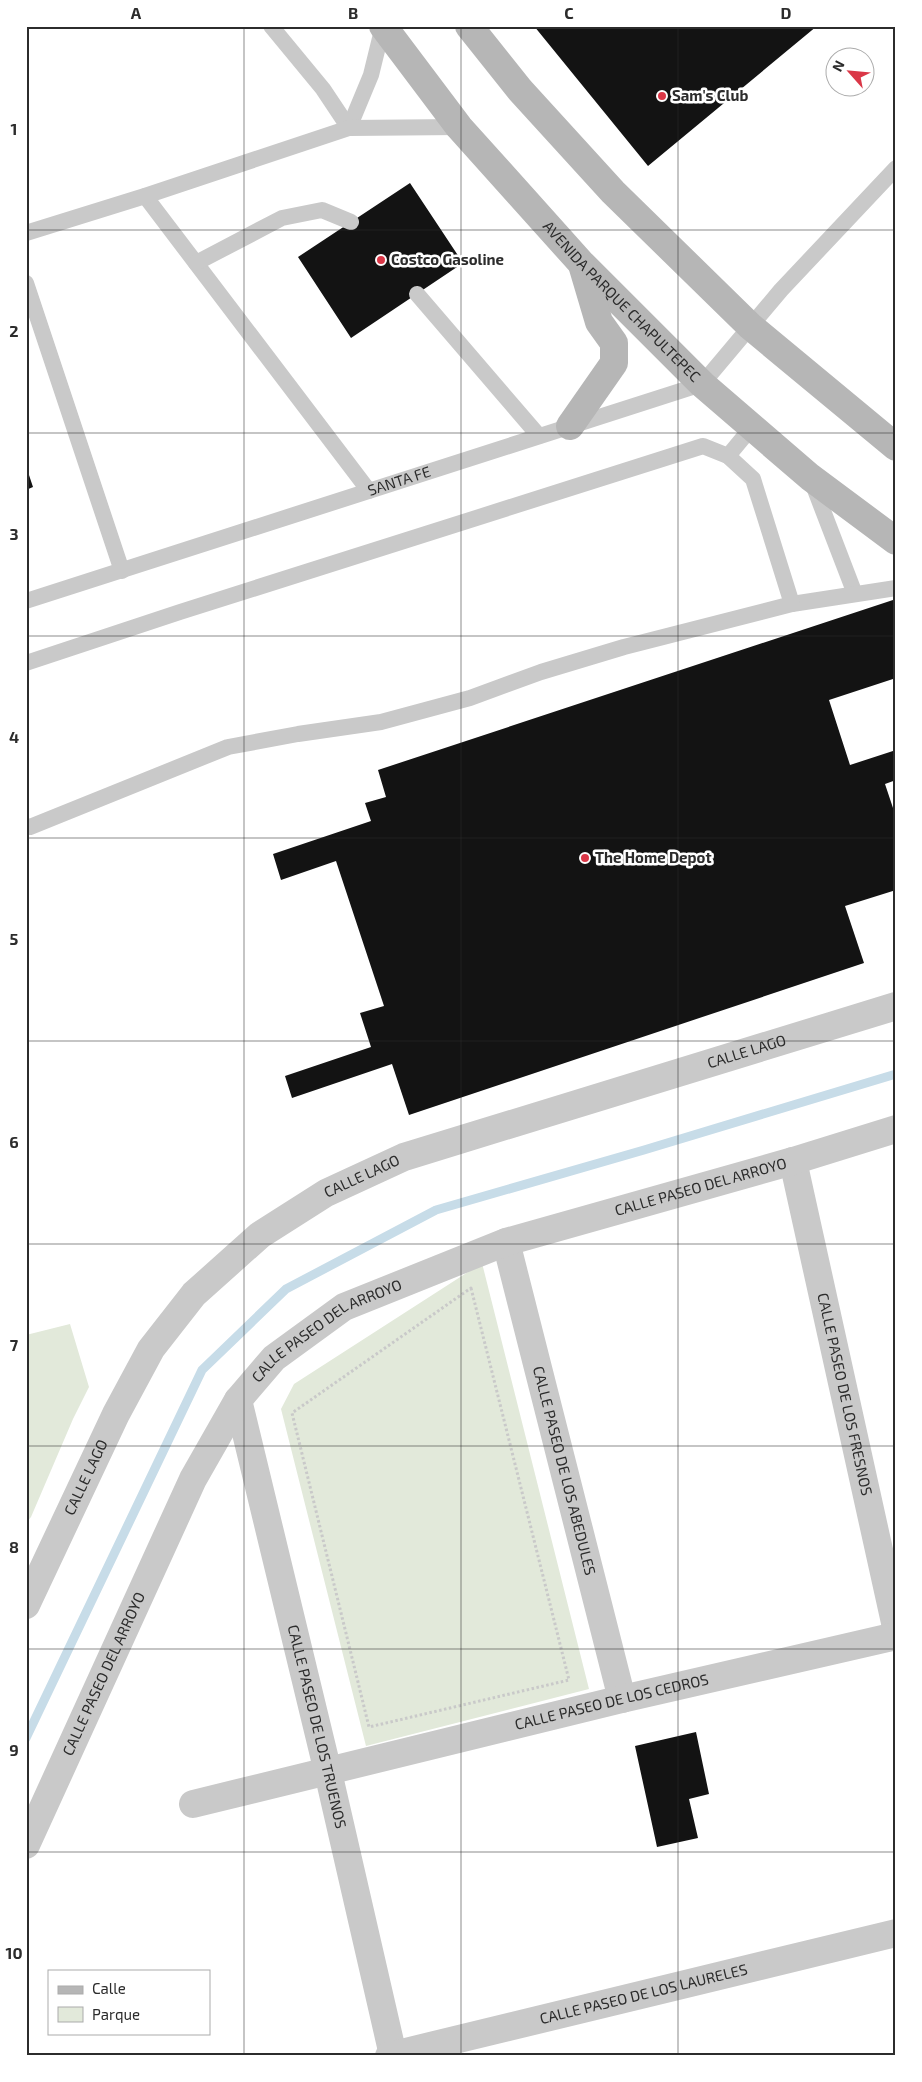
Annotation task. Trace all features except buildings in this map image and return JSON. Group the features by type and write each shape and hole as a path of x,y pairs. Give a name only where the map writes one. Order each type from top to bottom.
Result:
{"main road":[{"name":"AVENIDA PARQUE CHAPULTEPEC","path":"383,26 458,127 582,264 702,384 810,477 896,541"},
{"path":"469,26 520,90 613,192 750,326 896,447"},
{"path":"570,426 614,363 614,343 599,322 582,264"}],"street":[{"name":"CALLE LAGO","path":"30,1589 116,1414 151,1349 194,1294 260,1235 326,1193 404,1157 896,1006"},
{"name":"CALLE PASEO DEL ARROYO","path":"26,1845 193,1479 238,1400 274,1358 344,1307 506,1242 896,1130"},
{"name":"CALLE PASEO DE LOS FRESNOS","path":"793,1161 896,1628"},
{"name":"CALLE PASEO DE LOS ABEDULES","path":"506,1242 622,1699"},
{"name":"CALLE PASEO DE LOS TRUENOS","path":"238,1400 328,1772 391,2055"},
{"name":"CALLE PASEO DE LOS CEDROS","path":"193,1804 622,1699 896,1636"},
{"name":"CALLE PASEO DE LOS LAURELES","path":"391,2055 896,1933"}],"lane":[{"path":"270,26 323,89 349,128"},
{"path":"349,128 371,75 383,26"},
{"path":"26,233 145,196 349,128 458,127"},
{"path":"702,384 781,290 896,168"},
{"path":"145,196 370,491"},
{"path":"196,263 282,218 322,210 351,222"},
{"path":"26,282 122,571"},
{"path":"417,294 539,436"},
{"name":"SANTA FE","path":"26,601 702,384"},
{"path":"728,456 752,427"},
{"path":"26,663 188,609 703,446 728,456 753,478 792,604"},
{"path":"810,477 855,594"},
{"path":"26,826 30,827 228,747 298,734 381,722 470,698 541,672 624,647 792,604 896,588"}],"path":[{"path":"472,1288 569,1680 369,1727 292,1413 472,1288"}],"green space":[{"path":"482,1263 589,1689 366,1746 281,1409 294,1384"},
{"path":"70,1324 89,1387 73,1419 31,1517 26,1523 26,1335"}],"waterway":[{"path":"26,1738 202,1370 286,1289 436,1210 896,1074"}],"place":[{"name":"Sam's Club","path":"662,96"},
{"name":"Costco Gasoline","path":"381,260"},
{"name":"The Home Depot","path":"585,858"}]}
